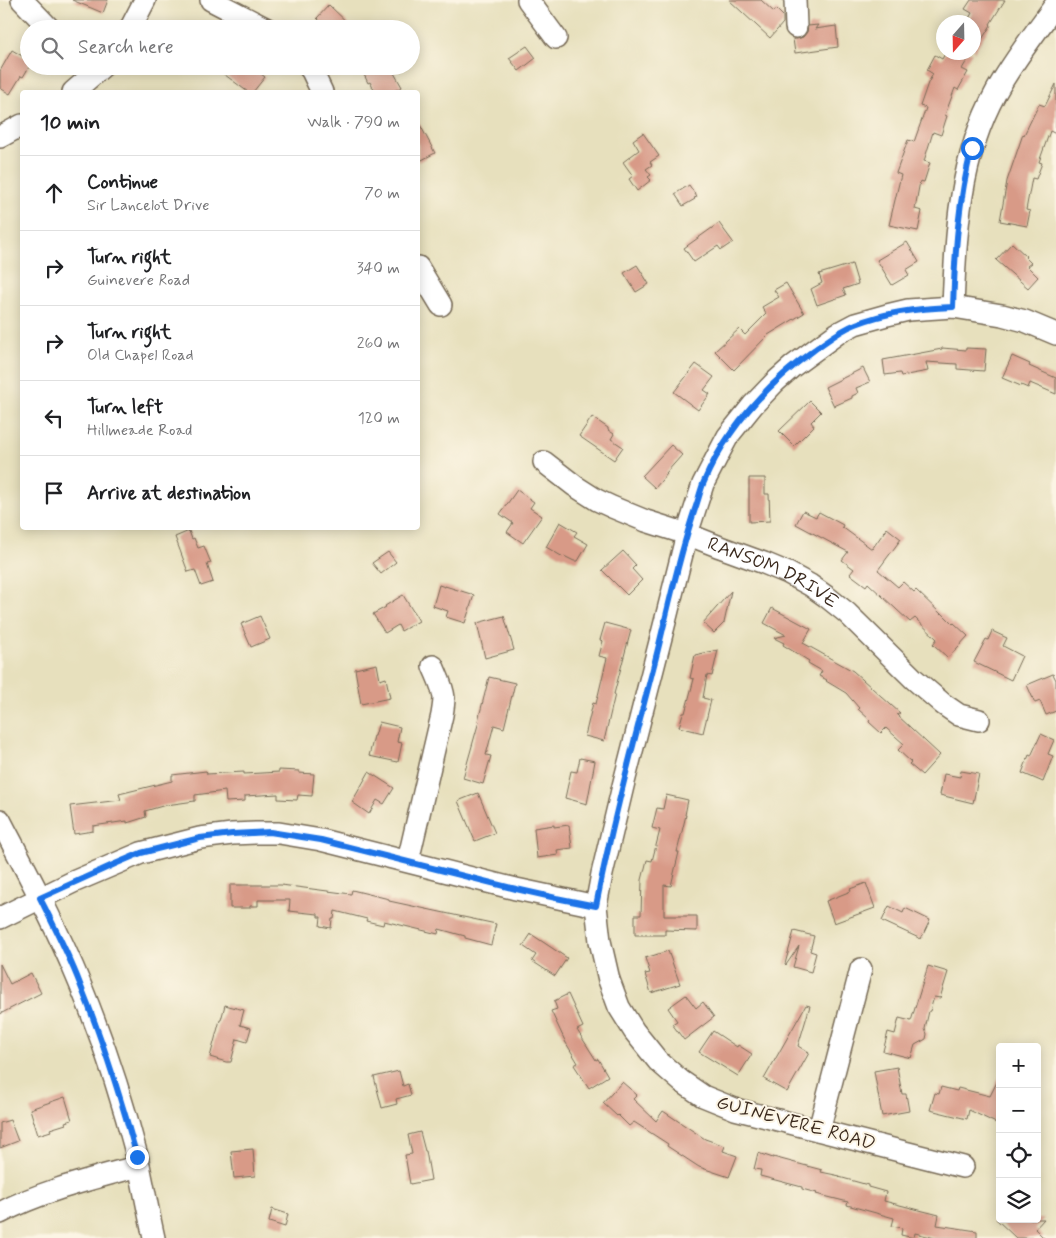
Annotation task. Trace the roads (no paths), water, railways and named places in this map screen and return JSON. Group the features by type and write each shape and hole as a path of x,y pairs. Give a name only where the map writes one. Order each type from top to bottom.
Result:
{"street":[{"path":"22,0 41,20"},
{"path":"135,20 145,0"},
{"path":"211,0 250,20"},
{"path":"528,0 556,38"},
{"path":"795,0 796,27"},
{"path":"953,307 959,208 972,148 995,93 1056,4"},
{"path":"75,90 89,75"},
{"path":"314,75 321,90"},
{"path":"0,137 20,126"},
{"path":"420,270 441,305"},
{"name":"GUINEVERE ROAD","path":"963,1167 735,1109 710,1100 681,1082 658,1061 626,1019 609,980 600,941 596,906 623,786 687,534 703,484 728,436 753,405 792,366 838,333 855,324 908,310 953,307 1010,317 1056,334"},
{"name":"RANSOM DRIVE","path":"544,462 597,500 646,521 687,534 780,570 810,585 847,613 914,680 943,704 959,715 979,720"},
{"path":"408,861 444,702 441,685 433,666"},
{"path":"0,820 80,982 100,1035 127,1119 154,1238"},
{"path":"0,918 98,871 141,853 200,838 270,832 321,840 516,889 596,906"},
{"path":"819,1130 861,969"},
{"path":"0,1212 74,1183 139,1166"}]}
